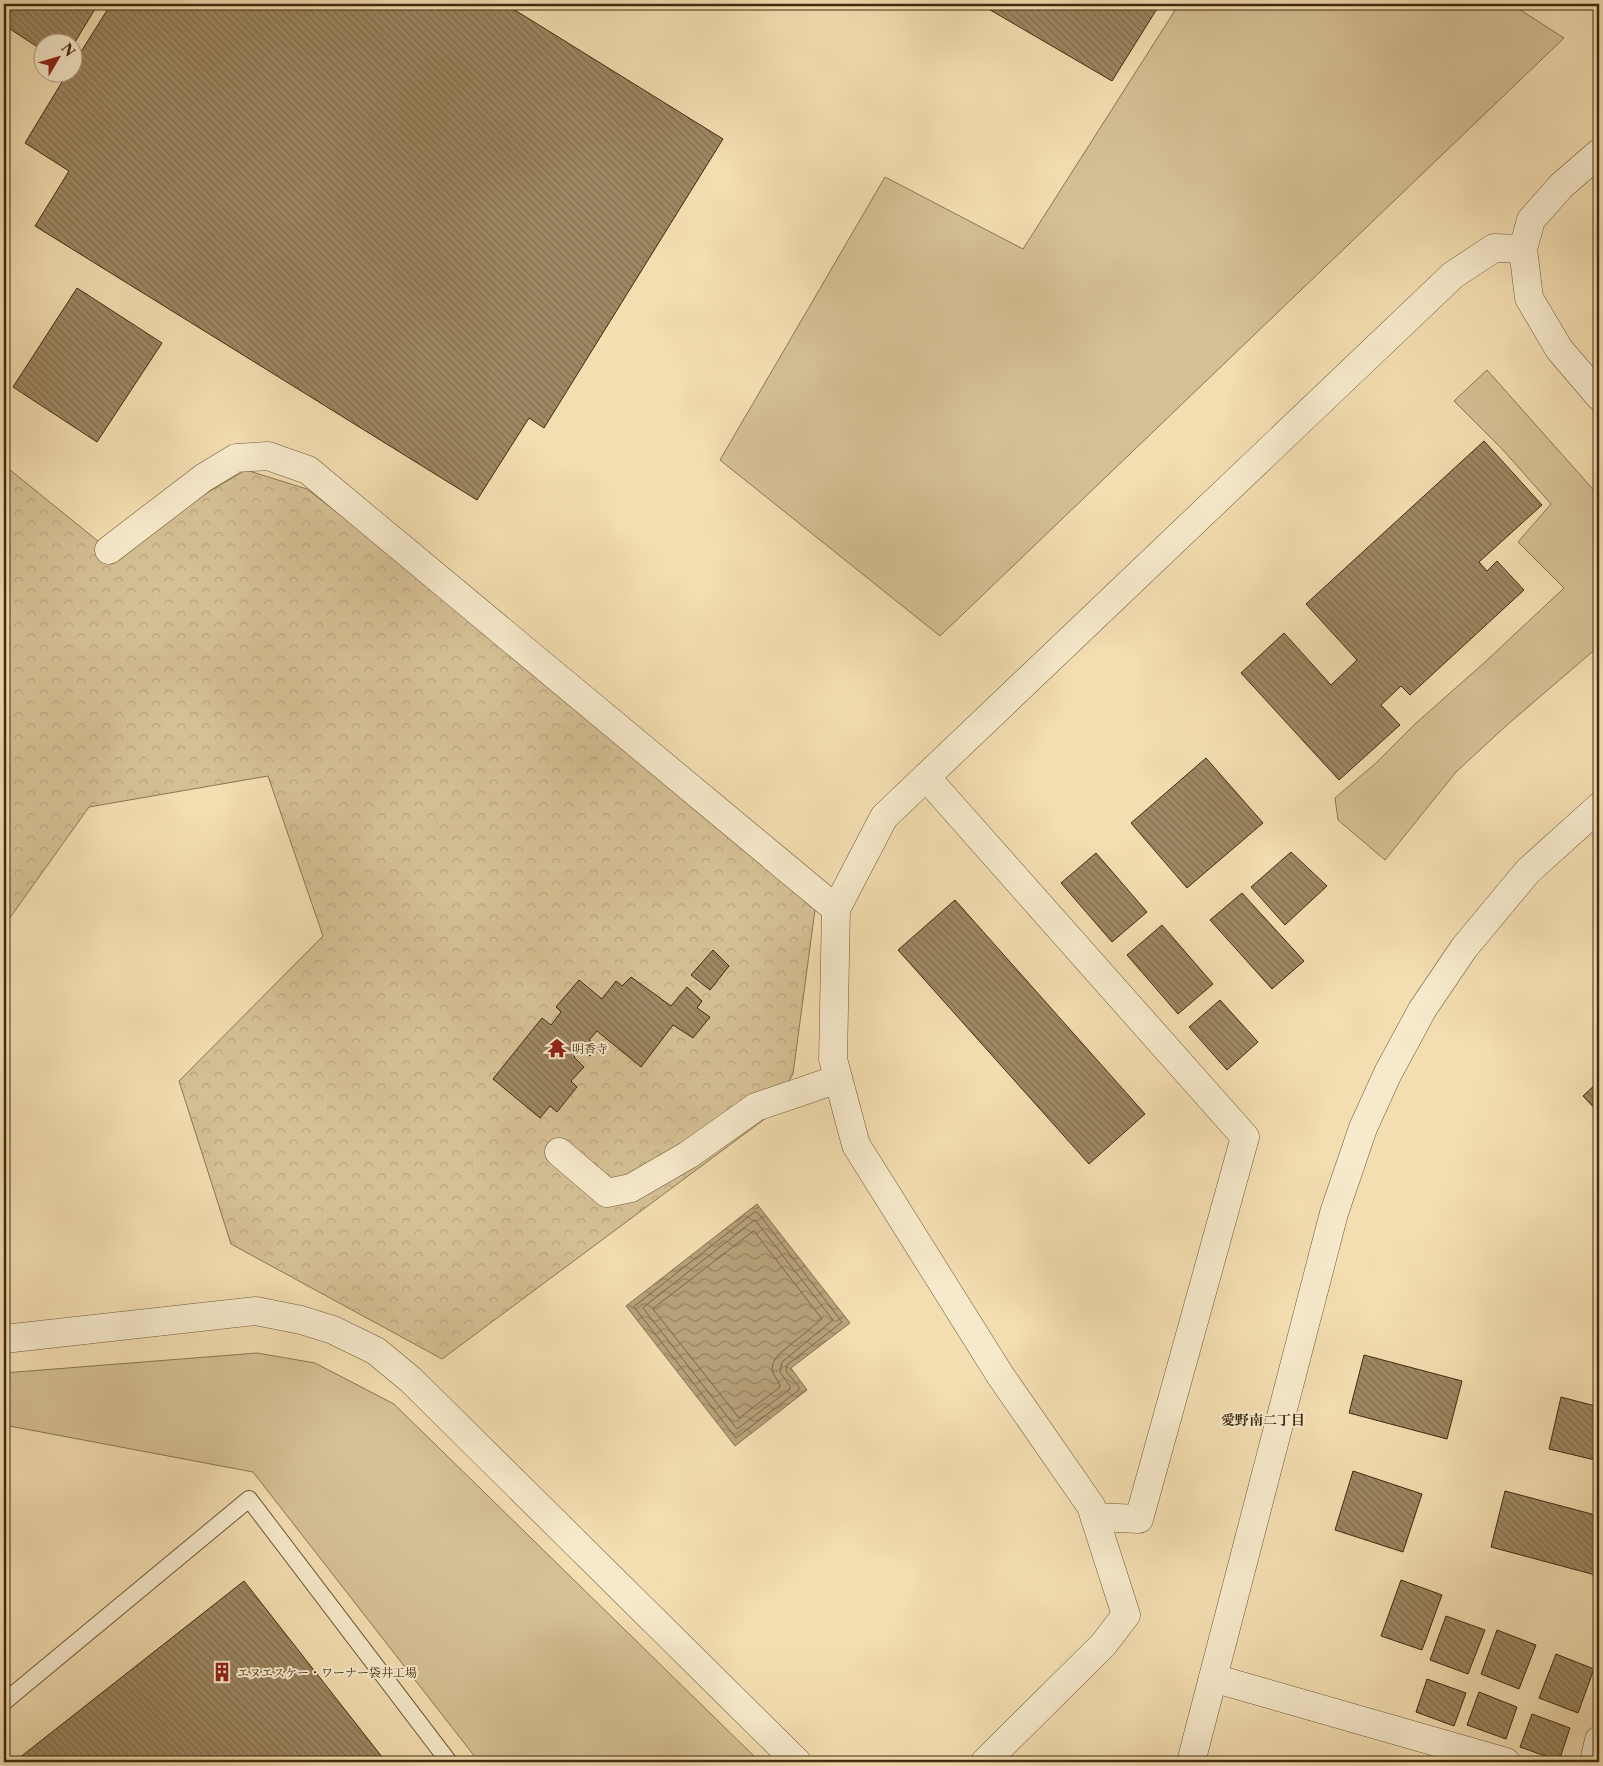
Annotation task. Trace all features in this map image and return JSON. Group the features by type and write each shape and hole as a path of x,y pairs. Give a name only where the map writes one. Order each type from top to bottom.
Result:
{"street":[{"path":"1599,153 1560,186 1531,220 1523,249 1528,298 1559,348 1599,396"},
{"path":"985,1762 1103,1645 1126,1615 1091,1506 1000,1375 856,1145 833,1059 836,909 884,818 926,777 1452,275 1494,248 1523,249"},
{"path":"109,550 202,478 236,458 268,456 308,470 836,909"},
{"path":"926,777 1245,1137 1139,1518 1094,1517"},
{"path":"1191,1762 1334,1213 1363,1128 1388,1073 1422,1010 1464,948 1528,871 1599,807"},
{"path":"559,1152 607,1193 631,1188 688,1155 756,1107 838,1079"},
{"path":"4,1339 256,1311 301,1320 333,1330 376,1351 411,1380 798,1762"},
{"path":"1213,1678 1506,1762"},
{"path":"1594,1762 1599,1740"}],"lane":[{"path":"4,1702 249,1499 449,1762"}],"green space":[{"path":"1179,4 1511,4 1564,38 940,636 720,460 885,177 1023,249"},
{"path":"1487,370 1599,496 1599,646 1507,725 1456,772 1385,860 1338,820 1335,798 1376,763 1415,724 1564,588 1518,542 1551,504 1503,450 1454,401"},
{"path":"4,465 109,550 246,470 307,489 663,767 817,895 793,1074 766,1118 442,1359 231,1244 179,1081 323,936 268,776 89,807 4,926"},
{"path":"257,1353 315,1363 394,1404 760,1762 479,1762 253,1472 4,1425 4,1373"}],"water":[{"path":"757,1204 850,1323 791,1368 807,1390 735,1446 626,1306"}],"building":[{"path":"4,4 98,4 81,32 32,32 32,43 4,25"},
{"path":"111,4 505,4 723,139 544,428 529,418 477,500 35,226 69,171 25,143 62,82 82,82 82,50"},
{"path":"980,4 1160,4 1112,81"},
{"path":"77,288 162,343 97,442 13,387"},
{"path":"1484,441 1542,505 1479,562 1487,571 1497,561 1524,590 1410,695 1401,686 1381,705 1400,725 1339,780 1241,673 1284,633 1331,685 1357,660 1306,604"},
{"path":"1206,758 1263,823 1187,888 1131,823"},
{"path":"1291,852 1327,886 1285,925 1251,887"},
{"path":"1096,853 1147,912 1112,942 1061,883"},
{"path":"1242,893 1304,961 1272,989 1210,920"},
{"path":"955,900 1145,1114 1089,1164 898,950"},
{"path":"1162,925 1213,984 1178,1014 1127,955"},
{"path":"713,950 729,966 710,990 691,975"},
{"name":"明香寺","path":"631,977 671,1006 687,987 702,1001 697,1008 710,1017 693,1038 673,1025 641,1067 597,1031 589,1040 598,1046 590,1056 581,1050 574,1057 584,1067 571,1081 577,1087 557,1112 550,1106 540,1118 493,1079 542,1018 551,1025 561,1012 556,1007 579,980 602,999 616,981 622,986"},
{"path":"1220,1000 1258,1042 1227,1070 1189,1027"},
{"path":"1599,1081 1599,1113 1583,1096"},
{"path":"1364,1355 1462,1381 1447,1439 1349,1413"},
{"path":"1561,1397 1599,1407 1599,1461 1549,1449"},
{"path":"1353,1471 1422,1494 1403,1552 1335,1530"},
{"path":"1505,1491 1599,1516 1599,1576 1491,1547"},
{"path":"1401,1580 1442,1595 1422,1650 1381,1636"},
{"name":"エヌエスケー・ワーナー袋井工場","path":"244,1581 386,1762 14,1762"},
{"path":"1446,1616 1485,1630 1468,1674 1430,1660"},
{"path":"1497,1630 1536,1645 1519,1689 1481,1674"},
{"path":"1556,1654 1594,1669 1578,1713 1539,1698"},
{"path":"1427,1679 1466,1693 1454,1726 1416,1712"},
{"path":"1479,1692 1517,1707 1506,1739 1467,1725"},
{"path":"1532,1714 1570,1728 1559,1761 1520,1747"}],"place":[{"name":"明香寺","path":"557,1048"},
{"name":"エヌエスケー・ワーナー袋井工場","path":"222,1672"}],"district":[{"name":"愛野南二丁目","path":"1263,1420"}]}
